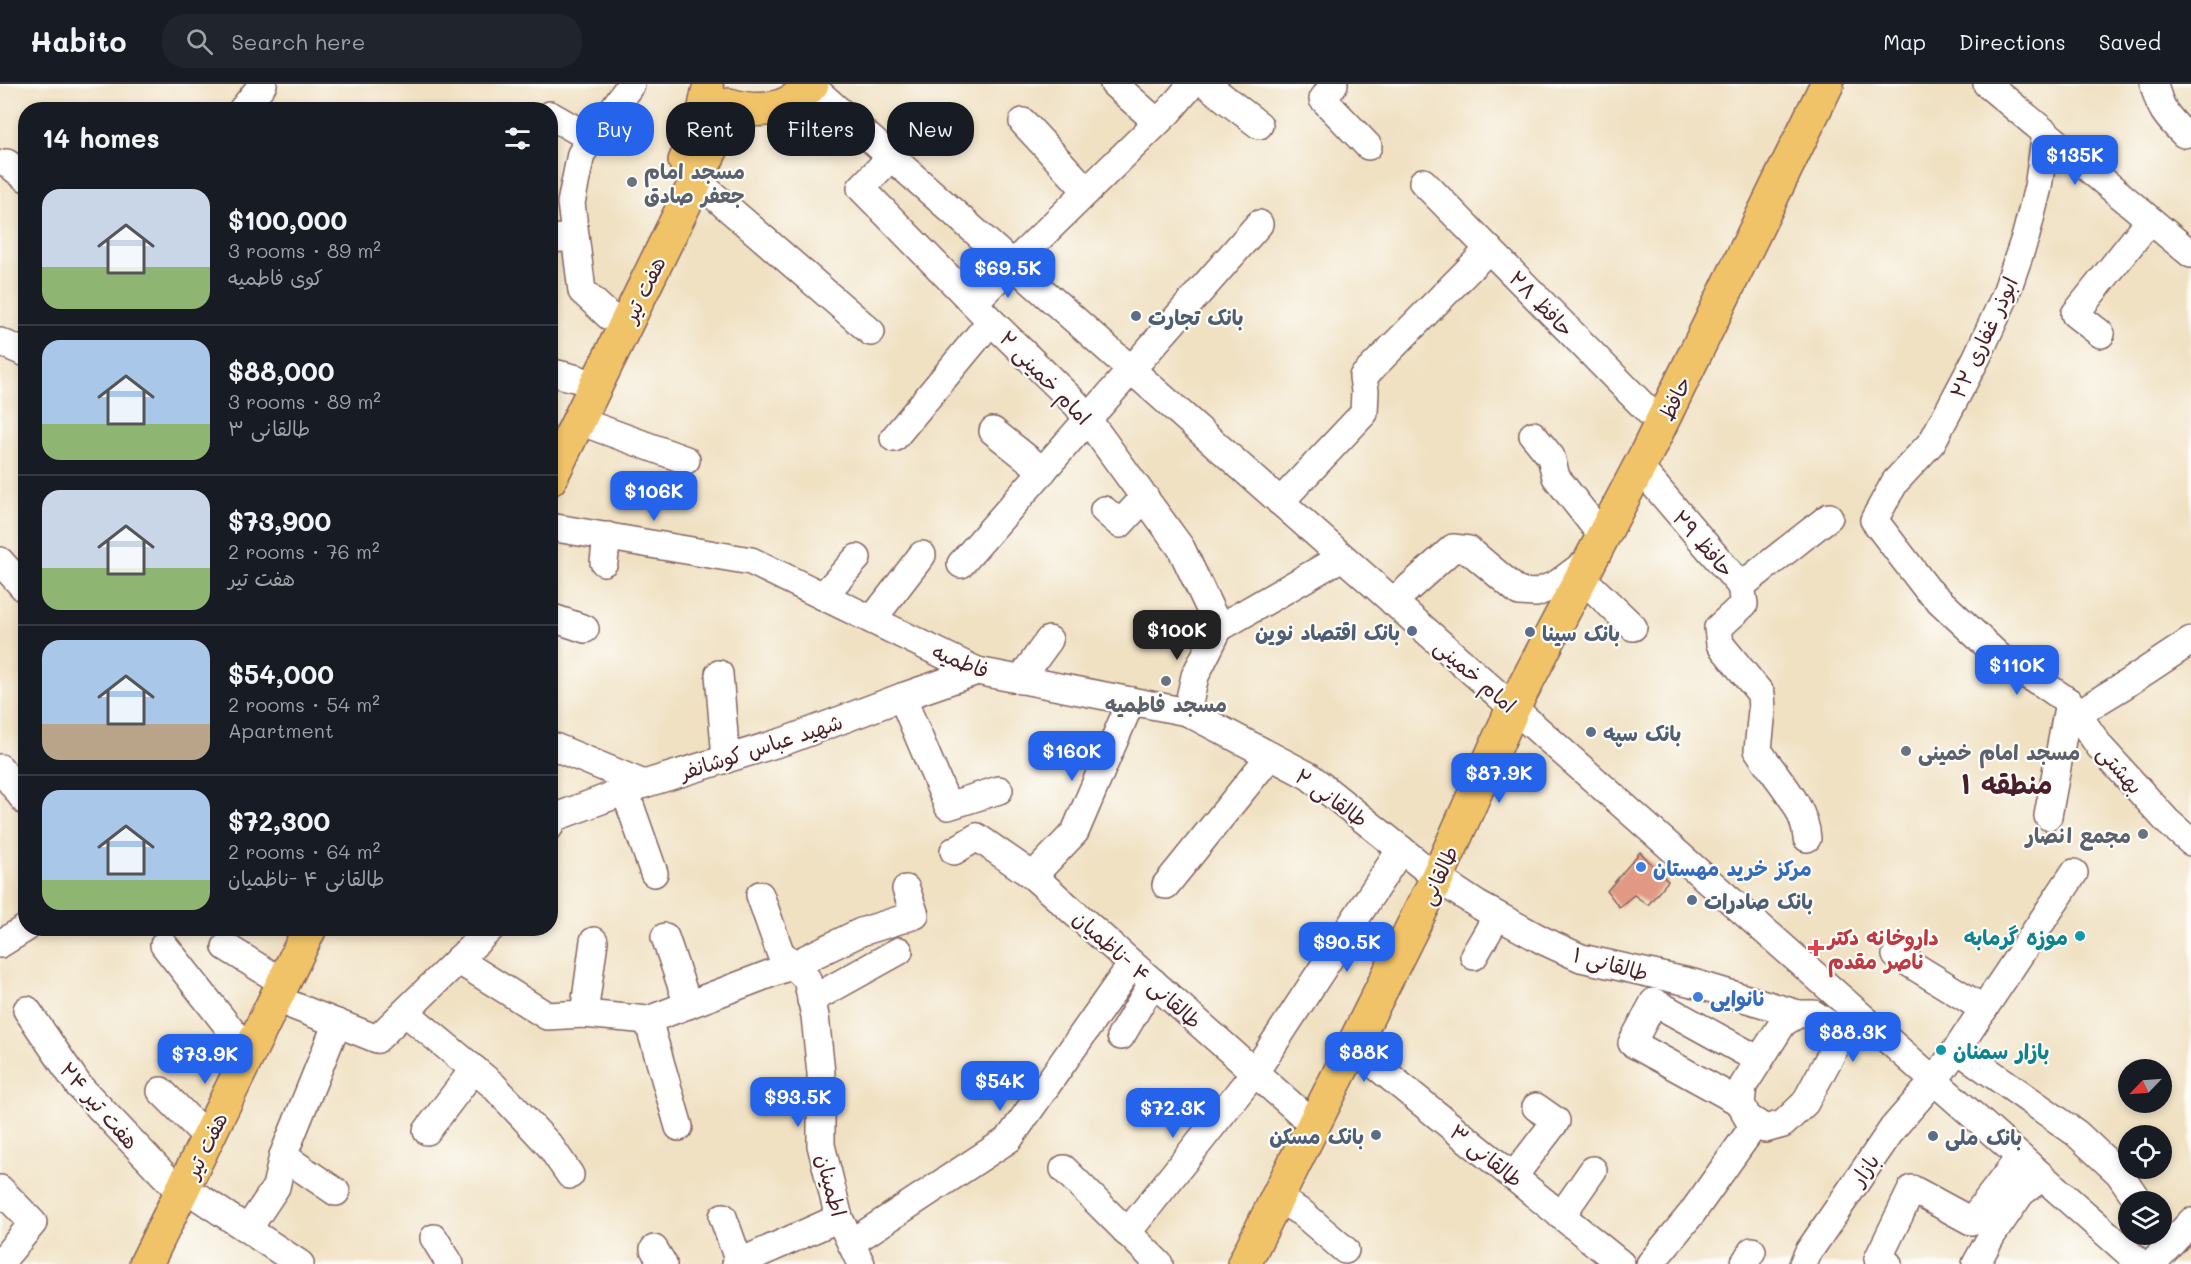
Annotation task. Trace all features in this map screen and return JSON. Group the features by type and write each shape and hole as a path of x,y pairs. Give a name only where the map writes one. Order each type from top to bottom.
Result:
{"main road":[{"name":"حافظ","path":"1513,708 1639,468 1827,84"},
{"path":"755,110 772,109 793,101 811,85"},
{"path":"705,88 724,102"},
{"name":"هفت تیر","path":"558,402 564,376 609,316 701,127 705,88"},
{"name":"هفت تیر","path":"558,463 708,156"},
{"name":"طالقانی","path":"1246,1263 1437,878 1513,708"},
{"name":"هفت تیر","path":"146,1264 191,1195 289,994 311,936"},
{"name":"هفت تیر","path":"168,1264 208,1138 249,1053 289,994"}],"street":[{"path":"618,102 631,84"},
{"path":"1114,84 1157,122"},
{"path":"894,438 1012,264 1157,122 1192,84"},
{"path":"1206,84 1259,125"},
{"path":"1334,84 1323,99 1368,146"},
{"path":"1987,84 2191,254"},
{"path":"2154,84 2159,104 2184,134"},
{"name":"امام خمینی","path":"811,85 2141,1264"},
{"path":"558,120 576,130"},
{"path":"1023,122 1086,190"},
{"name":"ابوذر غفاری ۲۲","path":"1874,520 1895,482 1932,442 1977,357 2005,296 2026,236 2038,187 2046,133"},
{"path":"580,156 561,198 563,238 582,291 609,316"},
{"name":"امام خمینی ۲","path":"891,157 861,188 1077,405 1181,548 1219,628"},
{"path":"697,180 871,332"},
{"name":"حافظ ۲۸","path":"1423,182 1661,424"},
{"path":"2101,334 2075,314 2150,220"},
{"path":"961,564 1259,224"},
{"path":"1280,502 1364,413 1363,377 1489,249"},
{"path":"0,342 18,350"},
{"path":"579,421 686,460"},
{"path":"993,431 1043,471"},
{"path":"1533,435 1551,458 1556,477 1592,558 1633,627"},
{"name":"حافظ ۲۹","path":"1639,468 1741,586 1744,604 1718,628 1720,644 1761,694 1762,710 1758,750 1796,805 1806,824 1807,838"},
{"path":"1104,510 1120,524 1145,497"},
{"path":"1741,586 1829,517"},
{"name":"بهشتی","path":"1874,520 1927,589 2008,665 2043,684 2073,708 2100,747 2168,822 2191,842"},
{"name":"فاطمیه","path":"558,530 606,549 751,561 977,671 1187,712"},
{"path":"1393,602 1453,548 1469,550 1520,592 1536,593 1557,584 1592,558"},
{"path":"872,620 922,555"},
{"path":"1187,712 1195,676 1219,628 1342,556"},
{"path":"823,596 857,558"},
{"path":"0,561 18,581"},
{"path":"558,620 585,629"},
{"path":"1020,680 1049,640"},
{"path":"2048,816 2073,708 2123,686 2191,641"},
{"name":"شهید عباس کوشانفر","path":"558,816 634,788 785,741 977,671"},
{"path":"719,674 726,759"},
{"path":"902,697 948,806 999,790"},
{"path":"1034,876 1075,832 1131,701"},
{"name":"طالقانی ۲","path":"1187,712 1309,776 1437,878"},
{"path":"558,749 634,788 654,873"},
{"path":"1166,885 1270,756"},
{"path":"0,768 18,792"},
{"name":"طالقانی ۴ -ناظمیان","path":"954,851 977,837 1034,876 1314,1125"},
{"path":"1127,1233 1255,1072 1401,849"},
{"name":"بازار","path":"1803,1264 1809,1251 1893,1128 1957,1049 2074,873"},
{"name":"طالقانی ۱","path":"1437,878 1497,916 1544,941 1581,957 1693,983 1798,1014 1814,1014 1830,1025 1834,1049 1805,1102 1783,1124 1765,1128 1748,1113"},
{"path":"458,960 547,1016 584,1014 648,1020 793,965 861,932 915,915 906,889"},
{"name":"اطمینان","path":"760,895 780,952 807,979 812,1000 821,1073 821,1145 839,1218 856,1254"},
{"path":"1474,956 1497,916"},
{"path":"0,944 18,933"},
{"path":"226,947 289,994 337,1023 377,1039 482,936"},
{"path":"665,938 688,1005"},
{"path":"584,1014 594,941"},
{"path":"164,945 249,1053"},
{"path":"812,1000 899,951"},
{"path":"1896,955 1984,1009"},
{"path":"856,1254 1009,1139 1132,963"},
{"path":"1120,1036 1153,982"},
{"path":"1748,1113 1632,1043 1654,1002 1760,1060"},
{"name":"هفت تیر ۲۴","path":"27,1010 79,1086 191,1195 300,1264"},
{"path":"405,1012 493,1085 550,1146 570,1175"},
{"path":"1650,1264 1692,1213 1748,1113 1743,1086 1783,1023 1798,1014"},
{"path":"648,1020 679,1127"},
{"path":"248,1229 276,1187 283,1156 337,1023"},
{"name":"طالقانی ۳","path":"1353,1047 1621,1264"},
{"path":"1957,1049 2076,1134 2119,1173 2131,1191"},
{"path":"427,1131 474,1069"},
{"path":"161,1091 208,1138"},
{"path":"1513,1177 1556,1121 1536,1107"},
{"path":"283,1156 336,1192"},
{"path":"1887,1264 1878,1259 1912,1189 1971,1221 2020,1157"},
{"path":"1064,1169 1159,1264"},
{"path":"1561,1216 1593,1170"},
{"path":"1976,1264 1992,1235 2021,1193 2042,1177"},
{"path":"0,1189 33,1223 0,1263"},
{"path":"1277,1198 1302,1213 1345,1251"},
{"path":"723,1217 737,1263 839,1218"},
{"path":"2161,1247 2191,1222"},
{"path":"434,1238 450,1264"}],"building":[{"name":"مرکز خرید مهستان","path":"1640,852 1668,881 1648,905 1634,895 1619,907 1607,891"}],"place":[{"name":"مسجد امام جعفر صادق","path":"632,182"},
{"name":"بانک تجارت","path":"1136,316"},
{"name":"بانک اقتصاد نوین","path":"1412,631"},
{"name":"بانک سینا","path":"1530,632"},
{"name":"مسجد فاطمیه","path":"1166,681"},
{"name":"بانک سپه","path":"1591,732"},
{"name":"مسجد امام خمینی","path":"1906,751"},
{"name":"مجمع انصار","path":"2143,834"},
{"name":"مرکز خرید مهستان","path":"1641,867"},
{"name":"بانک صادرات","path":"1692,900"},
{"name":"موزه گرمابه","path":"2080,936"},
{"name":"داروخانه دکتر ناصر مقدم","path":"1816,948"},
{"name":"نانوایی","path":"1698,997"},
{"name":"بازار سمنان","path":"1941,1050"},
{"name":"بانک مسکن","path":"1376,1135"},
{"name":"بانک ملی","path":"1933,1136"}],"district":[{"name":"منطقه ۱","path":"2007,783"}]}
